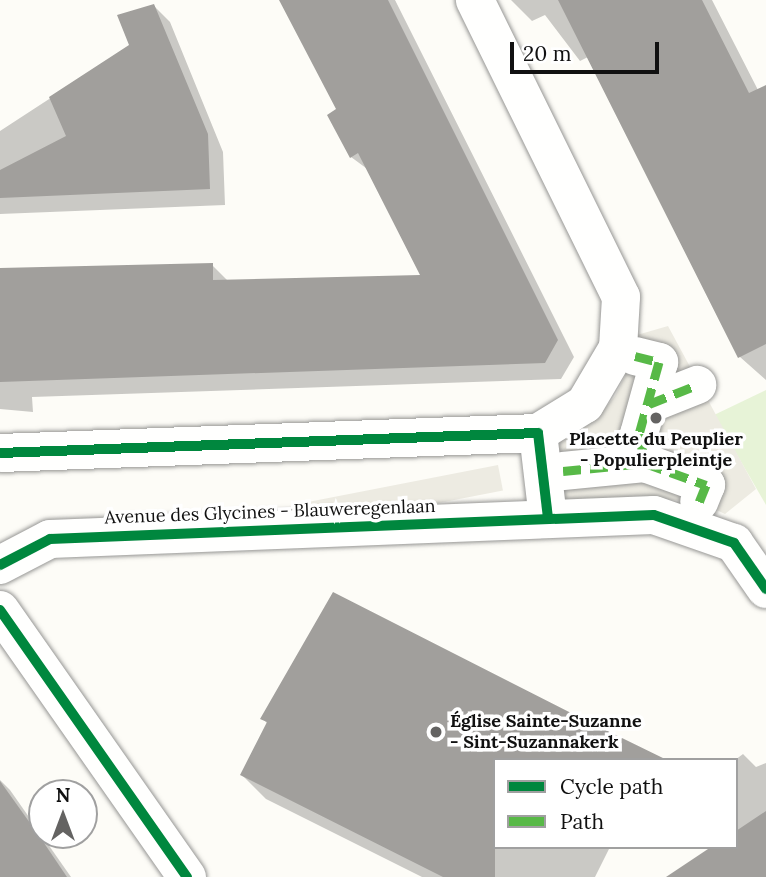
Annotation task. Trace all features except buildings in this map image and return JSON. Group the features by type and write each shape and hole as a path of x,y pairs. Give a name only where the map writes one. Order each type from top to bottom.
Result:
{"street":[{"path":"0,453 538,433 585,404 618,348 621,297 475,0"},
{"path":"635,356 659,362 639,434 645,463"},
{"path":"649,404 697,385"},
{"path":"538,433 548,518"},
{"path":"563,471 645,463 706,485 699,502"},
{"name":"Avenue des Glycines - Blauweregenlaan","path":"0,565 50,538 654,515 689,525 734,543 766,589"},
{"path":"0,610 187,877"}],"green space":[{"path":"766,390 766,505 714,415"}],"shaded area":[{"name":"Placette du Peuplier - Populierpleintje","path":"668,326 756,489 725,514 699,502 661,499 562,504 558,442 595,420 615,396 635,356 637,335"},
{"path":"498,465 503,491 303,529 298,504"}],"marked path":[{"path":"635,356 659,362 639,434 645,463"},
{"path":"649,404 697,385"},
{"path":"563,471 645,463 706,485 699,502"}],"cycle path":[{"path":"0,453 538,433 548,518"},
{"path":"0,565 50,539 654,515 734,543 766,589"},
{"path":"0,610 187,877"}],"place":[{"name":"Placette du Peuplier - Populierpleintje","path":"656,418"},
{"name":"Église Sainte-Suzanne - Sint-Suzannakerk","path":"436,732"}]}
